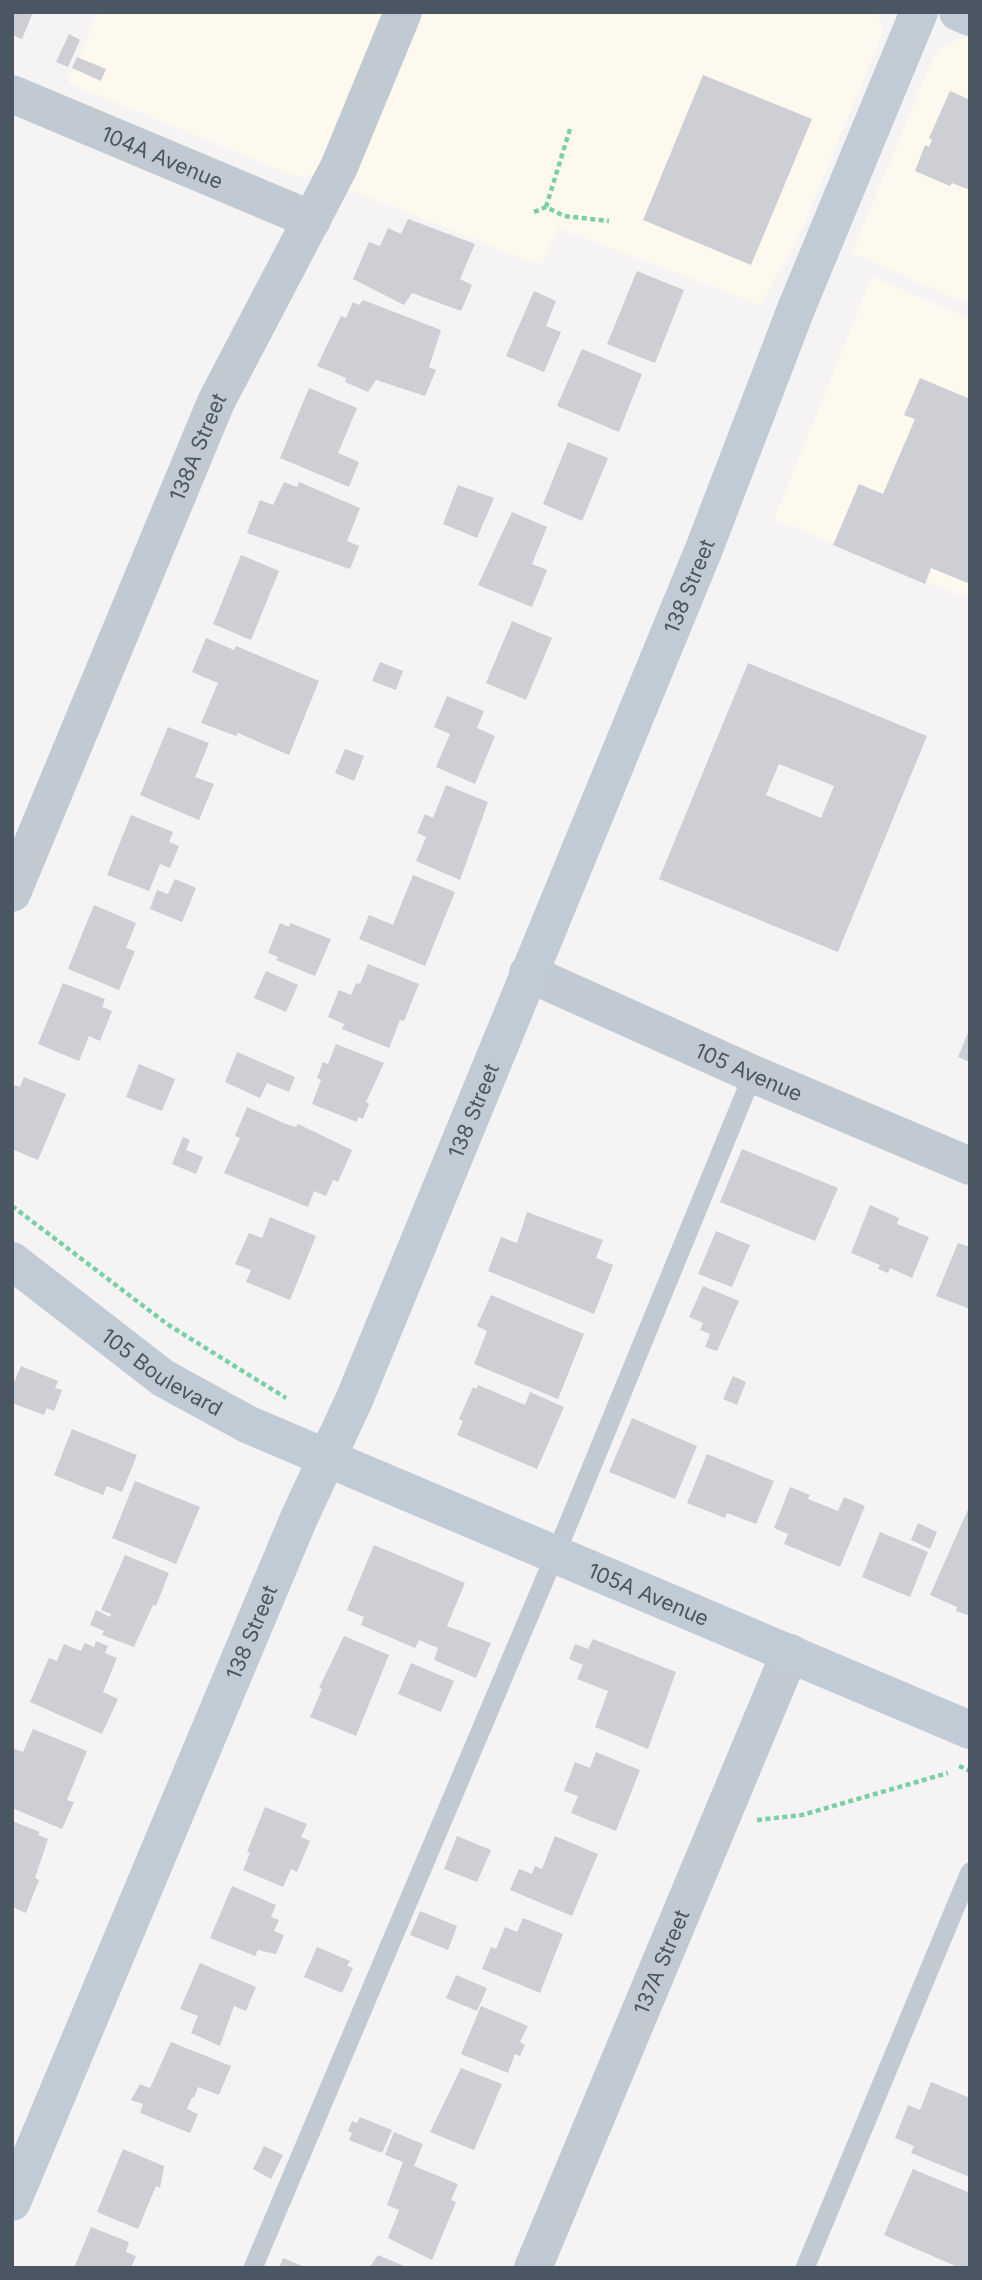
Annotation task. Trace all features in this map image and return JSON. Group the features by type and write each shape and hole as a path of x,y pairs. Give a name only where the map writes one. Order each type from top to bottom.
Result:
{"street":[{"name":"138A Street","path":"12,893 216,402 339,167 403,12"},
{"name":"138 Street","path":"12,2202 299,1518 354,1400 705,549 796,309 919,12"},
{"path":"958,12 970,17"},
{"name":"104A Avenue","path":"12,94 312,220"},
{"name":"105 Avenue","path":"528,973 753,1074 970,1166"},
{"name":"105 Boulevard","path":"12,1261 163,1378 249,1425 326,1459"},
{"name":"105A Avenue","path":"326,1459 555,1553 970,1730"},
{"name":"137A Street","path":"533,2268 790,1653"}],"lane":[{"path":"253,2268 555,1553 753,1074"},
{"path":"805,2268 970,1872"}],"path":[{"path":"546,207 570,129"},
{"path":"534,212 546,207 564,216 609,220"},
{"path":"12,1206 166,1324 295,1404"},
{"path":"718,1825 802,1815 948,1773"}],"shaded area":[{"path":"98,12 385,12 319,170 305,178 68,83"},
{"path":"419,12 878,12 882,29 805,222 761,305 558,228 541,266 346,188"},
{"path":"960,39 970,39 970,305 852,253 932,60 941,47"},
{"path":"872,276 970,319 970,599 774,519"}],"building":[{"path":"12,12 33,12 22,39 12,35"},
{"path":"69,34 80,40 68,67 56,62"},
{"path":"77,57 106,69 101,81 72,68"},
{"path":"703,75 812,119 751,265 643,220"},
{"path":"950,91 970,100 970,190 952,183 950,186 915,171 925,145 929,147 932,140 929,138"},
{"path":"408,219 475,244 460,279 472,285 461,311 412,293 404,305 353,279 369,242 380,246 388,228 401,234"},
{"path":"637,271 684,290 655,363 607,344"},
{"path":"534,291 556,301 546,326 561,332 544,372 506,356"},
{"path":"363,300 441,330 429,367 436,370 425,396 376,380 368,392 345,382 346,378 317,366 341,316 346,318 353,302 359,305"},
{"path":"582,349 642,374 619,432 557,406"},
{"path":"920,378 970,399 970,584 931,568 925,584 833,545 859,484 883,494 915,419 904,415"},
{"path":"309,388 357,408 338,453 359,462 349,487 280,458"},
{"path":"568,442 608,458 582,521 543,504"},
{"path":"284,482 297,487 299,482 360,508 347,541 359,546 350,569 247,533 260,500 273,505"},
{"path":"458,485 494,498 477,538 443,524"},
{"path":"512,512 547,527 532,564 547,570 532,607 478,585"},
{"path":"241,555 279,571 251,640 213,624"},
{"path":"512,621 552,638 526,700 486,683"},
{"path":"206,638 234,650 236,646 319,681 289,755 238,733 236,736 201,723 218,683 192,672"},
{"path":"380,662 403,671 396,690 372,681"},
{"path":"748,663 927,736 838,952 659,879","holes":["779,764 834,786 821,818 766,795"]},
{"path":"447,696 484,711 477,728 495,736 475,784 436,767 450,734 434,727"},
{"path":"168,727 209,743 195,777 214,784 199,820 140,795"},
{"path":"345,749 364,756 354,781 335,773"},
{"path":"446,785 488,802 460,880 416,861 426,837 417,833 425,814 433,818"},
{"path":"131,815 173,832 169,842 179,846 170,868 160,864 149,891 107,875"},
{"path":"413,875 455,892 425,966 359,939 369,915 393,925"},
{"path":"175,879 196,888 182,922 150,909 157,890 168,894"},
{"path":"94,905 136,923 126,948 135,951 119,990 68,969"},
{"path":"280,923 289,927 290,923 331,939 315,976 276,960 278,957 268,953"},
{"path":"368,964 419,984 404,1021 400,1020 389,1048 342,1029 344,1024 328,1017 339,990 351,995 356,983 360,984"},
{"path":"266,971 298,985 286,1012 254,998"},
{"path":"63,983 105,999 102,1007 112,1011 100,1041 89,1036 79,1061 38,1044"},
{"path":"970,1028 970,1062 958,1057"},
{"path":"336,1044 384,1063 366,1102 369,1104 363,1119 358,1117 357,1122 312,1104 321,1080 317,1078 323,1062 328,1064"},
{"path":"237,1052 295,1077 289,1092 267,1083 260,1098 225,1082"},
{"path":"139,1064 175,1079 162,1111 126,1097"},
{"path":"24,1077 66,1094 38,1160 12,1149 12,1089 14,1085 20,1087"},
{"path":"247,1107 286,1124 296,1127 298,1124 352,1150 338,1182 333,1180 326,1196 314,1191 308,1207 224,1173 240,1138 235,1136"},
{"path":"183,1137 190,1140 186,1150 203,1157 196,1174 172,1164"},
{"path":"742,1149 838,1188 815,1241 720,1202"},
{"path":"870,1205 899,1218 897,1224 929,1237 912,1278 890,1268 888,1273 878,1269 880,1265 851,1253"},
{"path":"527,1212 603,1240 596,1258 613,1265 594,1314 488,1271 501,1237 517,1243"},
{"path":"270,1217 316,1236 290,1300 246,1282 251,1270 235,1264 249,1233 262,1238"},
{"path":"716,1231 750,1245 732,1287 698,1274"},
{"path":"958,1243 970,1247 970,1309 936,1296"},
{"path":"703,1286 739,1301 717,1351 705,1347 710,1334 700,1330 703,1323 689,1317"},
{"path":"491,1295 584,1334 558,1399 474,1364 487,1331 477,1326"},
{"path":"21,1366 58,1381 55,1388 62,1390 54,1411 47,1408 44,1415 12,1403 12,1387"},
{"path":"733,1376 746,1382 737,1405 723,1399"},
{"path":"478,1385 525,1405 530,1392 564,1407 537,1469 457,1435 463,1421 459,1419 473,1387 477,1389"},
{"path":"632,1418 697,1446 675,1499 609,1472"},
{"path":"72,1429 137,1455 122,1492 107,1486 103,1495 54,1475"},
{"path":"707,1454 774,1481 756,1524 727,1513 725,1518 687,1503"},
{"path":"135,1481 200,1507 176,1564 112,1538"},
{"path":"790,1487 810,1495 808,1499 838,1511 844,1497 865,1506 840,1567 784,1544 788,1534 774,1528"},
{"path":"970,1505 970,1616 930,1595"},
{"path":"918,1523 937,1532 930,1549 911,1540"},
{"path":"880,1532 928,1552 910,1597 862,1577"},
{"path":"374,1545 465,1583 447,1626 491,1643 476,1678 434,1660 438,1648 419,1640 415,1648 361,1625 364,1617 347,1610"},
{"path":"125,1555 169,1573 156,1606 153,1605 134,1647 102,1635 104,1631 90,1625 96,1610 110,1617 111,1614 101,1610"},
{"path":"344,1636 389,1655 356,1736 310,1717 322,1689 319,1688"},
{"path":"593,1639 676,1672 648,1749 595,1727 608,1691 577,1679 583,1665 569,1659 575,1644 588,1649"},
{"path":"96,1641 108,1646 105,1653 117,1658 103,1692 118,1699 102,1734 30,1702 49,1658 57,1661 64,1644 81,1651 85,1643 94,1647"},
{"path":"411,1663 454,1681 441,1712 398,1694"},
{"path":"33,1729 87,1751 67,1800 74,1802 62,1829 12,1808 12,1748 23,1752"},
{"path":"596,1752 640,1770 616,1831 571,1813 578,1796 564,1791 575,1762 590,1768"},
{"path":"265,1807 307,1824 301,1837 310,1841 297,1872 291,1869 283,1887 243,1870 250,1853 247,1852"},
{"path":"12,1821 40,1832 38,1835 48,1839 35,1878 39,1880 26,1913 12,1907"},
{"path":"457,1836 491,1850 477,1882 444,1869"},
{"path":"555,1836 598,1854 572,1916 510,1890 519,1869 532,1874 535,1866 542,1869"},
{"path":"232,1886 276,1905 271,1917 279,1920 274,1931 284,1935 276,1954 258,1950 255,1956 210,1938"},
{"path":"420,1911 457,1926 448,1950 410,1935"},
{"path":"523,1918 563,1934 540,1993 482,1969 491,1947 496,1949 505,1927 517,1932"},
{"path":"317,1947 350,1961 347,1966 353,1968 342,1993 304,1977"},
{"path":"200,1963 256,1987 246,2011 234,2006 220,2046 191,2033 198,2016 180,2009"},
{"path":"456,1975 487,1988 477,2011 446,1998"},
{"path":"481,2006 528,2026 520,2042 525,2045 520,2056 515,2054 508,2073 461,2054"},
{"path":"171,2042 231,2066 219,2095 198,2087 187,2109 198,2114 190,2133 140,2113 143,2104 131,2100 140,2084 150,2088"},
{"path":"461,2068 502,2084 474,2150 430,2132"},
{"path":"931,2082 970,2098 970,2177 911,2153 914,2146 895,2138 908,2105 920,2110"},
{"path":"360,2117 392,2130 382,2153 349,2140 352,2133 348,2131 352,2121 357,2123"},
{"path":"394,2132 423,2144 414,2166 458,2184 451,2200 456,2202 432,2260 388,2238 399,2210 387,2205 403,2162 385,2155"},
{"path":"264,2146 283,2155 271,2179 253,2169"},
{"path":"123,2149 164,2166 160,2188 156,2186 138,2229 97,2212"},
{"path":"913,2169 970,2193 969,2268 960,2268 884,2235"},
{"path":"91,2227 129,2242 126,2252 136,2256 131,2268 74,2268"},
{"path":"378,2255 409,2268 369,2268"},
{"path":"283,2258 307,2268 279,2268"}]}
